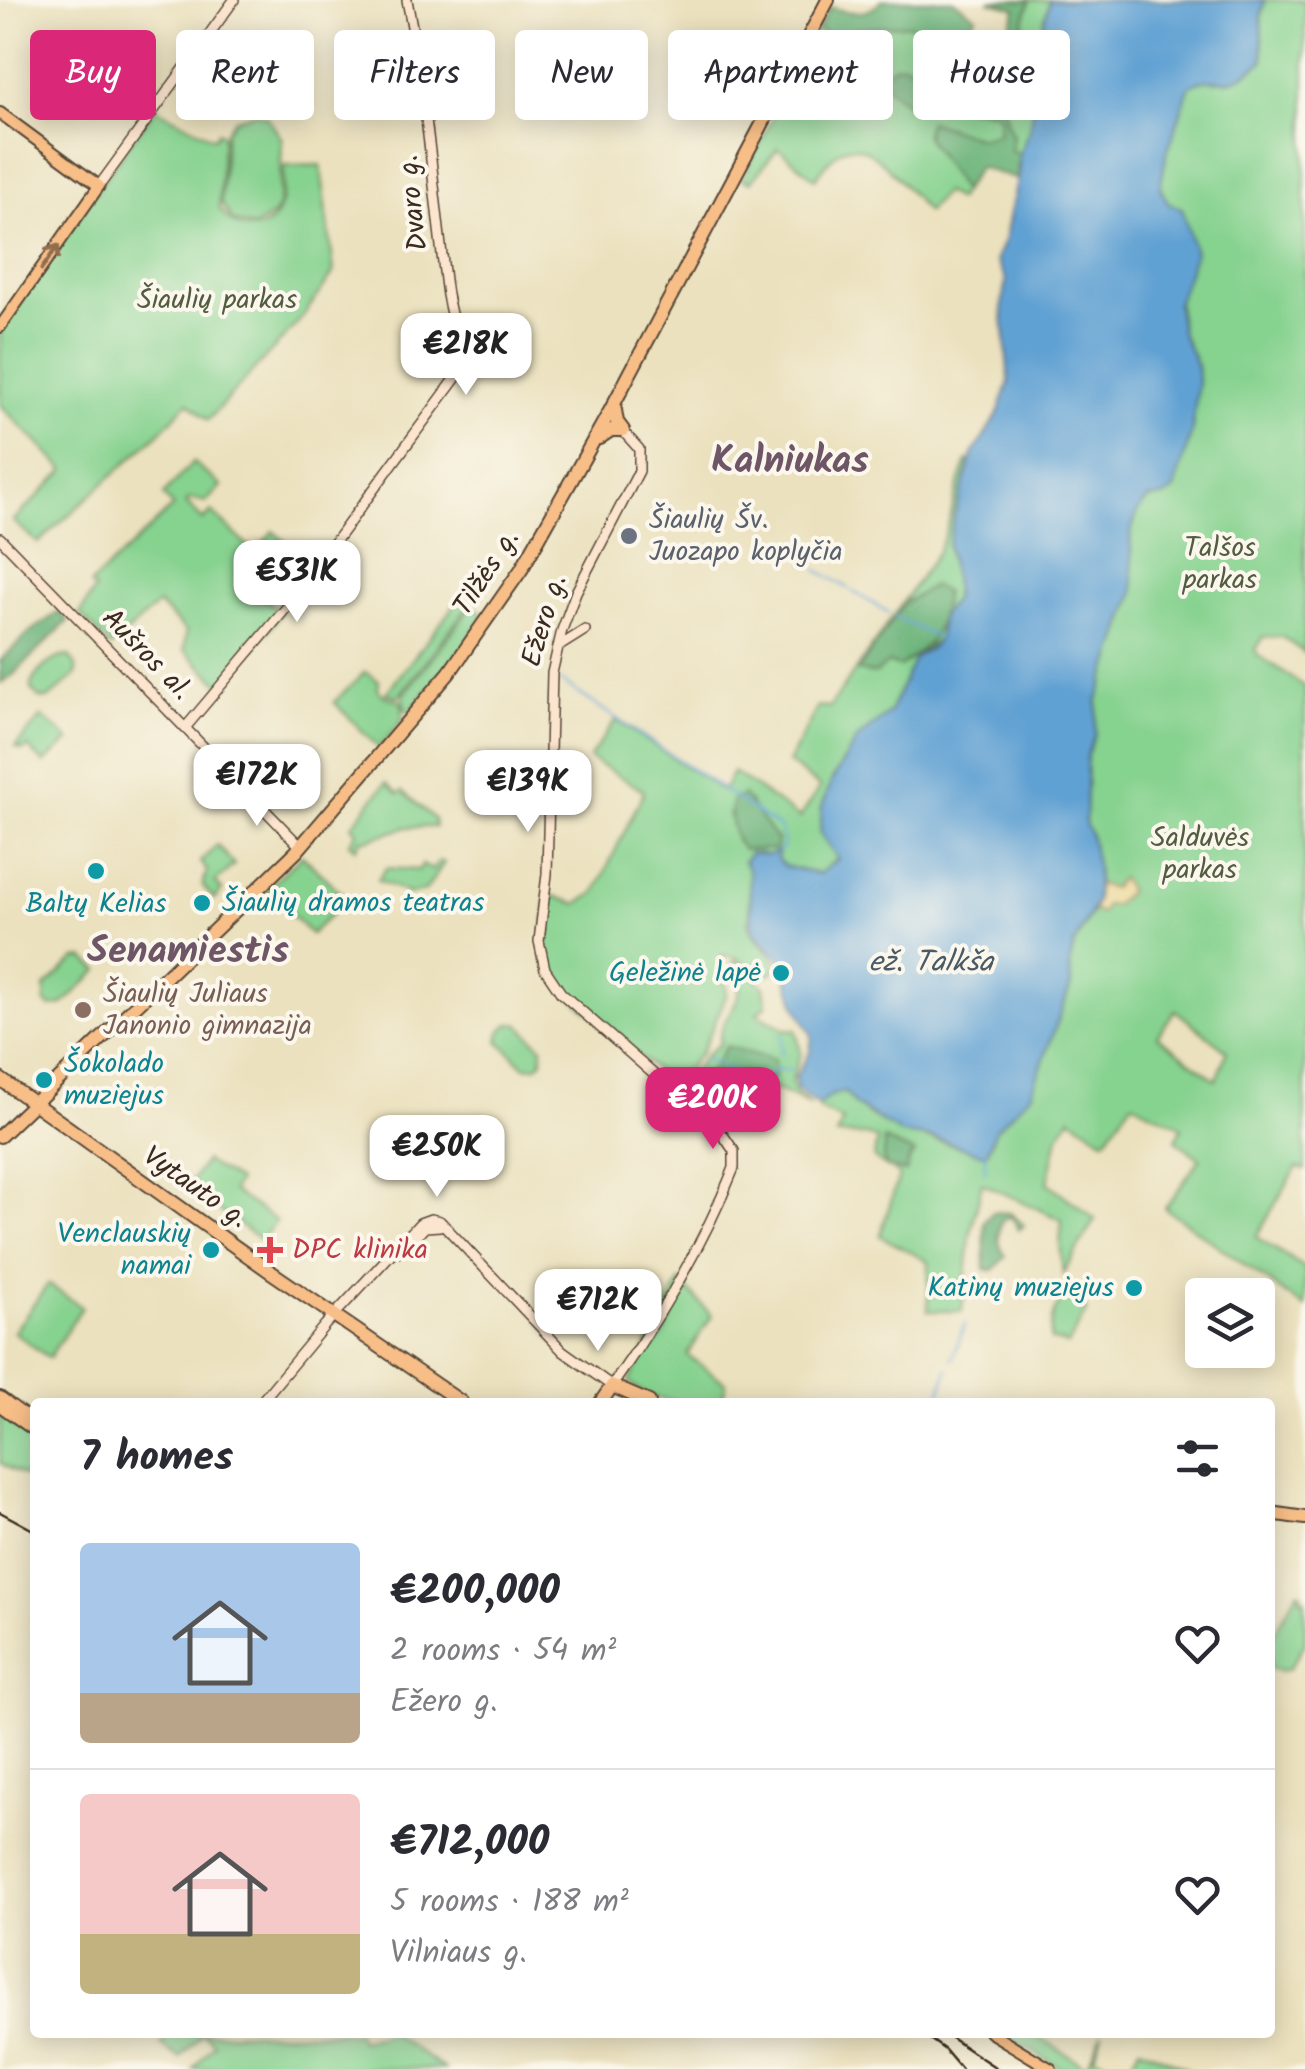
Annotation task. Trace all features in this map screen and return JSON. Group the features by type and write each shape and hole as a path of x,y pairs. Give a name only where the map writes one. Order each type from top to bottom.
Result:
{"highway":[{"name":"Tilžės g.","path":"0,1126 59,1080 300,847 465,652 521,570 606,420 828,0"},
{"path":"614,404 616,422 622,430"},
{"path":"590,447 608,431 622,430"},
{"name":"Vytauto g.","path":"0,1079 456,1398"},
{"name":"Tilžės g.","path":"0,1136 31,1103"},
{"path":"615,1388 640,1398"},
{"name":"Ežero g.","path":"605,1398 615,1388"},
{"name":"Ežero g.","path":"611,1398 615,1388"},
{"path":"1275,1514 1305,1518"}],"main road":[{"path":"0,327 234,0"},
{"name":"Dvaro g.","path":"185,728 287,607 460,370 448,301 429,128 407,0"},
{"path":"0,113 99,186"},
{"path":"606,420 622,430"},
{"name":"Ežero g.","path":"615,1388 670,1296 724,1190 735,1156 723,1135 567,999 545,969 539,931 547,874 549,713 557,648 584,575 639,471 639,449 622,430"},
{"name":"Aušros al.","path":"0,538 300,847"},
{"path":"557,648 586,630 564,624"},
{"path":"266,1398 423,1220 436,1220 563,1351 615,1388"},
{"path":"0,1396 30,1423"},
{"path":"0,1406 30,1424"},
{"path":"1000,2038 1051,2069"}],"green space":[{"path":"882,0 953,0 976,16 967,30 920,30 908,24 853,30 818,28 830,7 851,12"},
{"path":"1030,0 1050,0 1042,30 1021,30"},
{"path":"1030,0 1021,30 1009,30 1016,8 988,1"},
{"path":"1265,0 1305,0 1305,653 1282,637 1263,637 1255,649 1305,687 1305,1170 1297,1167 1256,1237 1305,1268 1305,1308 1275,1287 1275,1278 1263,1278 1165,1208 1200,1159 1176,1140 1182,1127 1132,1102 1105,1140 1070,1117 1058,1137 1048,1183 1095,1219 1063,1274 1062,1220 982,1183 970,1237 962,1311 928,1311 929,1262 880,1236 899,1176 893,1171 914,1153 884,1140 888,1168 874,1158 877,1139 836,1135 843,1121 818,1105 831,1095 845,1092 874,1118 891,1126 986,1155 996,1129 1031,1094 1071,985 1074,944 1093,910 1098,884 1085,824 1087,754 1095,734 1097,700 1134,592 1130,536 1137,512 1149,498 1163,497 1189,443 1198,382 1197,366 1181,332 1169,204 1160,188 1166,156 1189,88 1200,81 1235,79 1263,61 1261,16","holes":["1175,1010 1227,1051 1216,1080 1157,1036"]},
{"path":"908,24 920,30 913,30 913,120 999,120 998,133 980,138 929,122 925,135 963,191 957,200 944,192 927,212 876,157 852,147 830,159 815,179 778,148 751,182 742,179 772,120 893,120 893,30 854,29"},
{"path":"895,65 913,67 913,100 907,104 893,92"},
{"name":"Šiaulių parkas","path":"156,109 214,138 218,132 223,135 219,207 238,226 255,228 271,222 282,197 284,166 321,165 334,272 301,319 208,420 188,402 38,543 13,521 65,470 0,405 0,327 147,120 156,120"},
{"path":"234,120 269,120 282,139 279,204 274,215 253,227 233,221 221,203 226,131"},
{"path":"999,120 1006,120 1013,135 1011,151 1019,153 1017,179 978,167 963,191 928,140 926,129 929,121 980,138 998,133"},
{"path":"1006,120 1032,120 1019,153 1011,151 1013,135"},
{"path":"970,460 948,545 955,590 941,616 939,639 915,658 890,712 858,738 832,780 822,807 820,833 838,858 819,874 784,866 777,859 778,852 756,853 744,861 749,871 747,921 773,957 776,970 762,978 738,958 722,955 727,994 702,1051 673,1085 563,989 550,972 543,947 548,894 577,904 595,893 644,791 589,758 616,720 723,791 733,772 800,818 820,787 788,763 818,706 830,707 937,553","holes":["750,801 752,811 777,840 737,842 729,814"]},
{"path":"193,462 221,486 206,502 190,499 186,503 203,520 212,512 255,553 273,531 315,568 297,593 264,568 250,587 282,613 222,686 184,650 186,631 158,604 111,647 80,614 95,589 90,585 173,507 163,495"},
{"path":"933,586 945,592 939,623 928,644 901,667 888,663 875,674 858,671 904,603"},
{"path":"461,597 470,604 398,697 386,693"},
{"path":"472,606 484,614 466,644 410,711 404,709 403,695"},
{"path":"59,612 68,621 0,683 0,661 31,631"},
{"path":"69,656 76,666 76,675 48,699 39,698 31,689 35,677 50,662"},
{"path":"365,672 379,681 378,690 386,697 402,702 403,719 379,748 334,702"},
{"path":"42,717 70,740 44,763 28,747 15,747"},
{"path":"386,783 399,794 402,791 434,819 435,827 407,827 361,839 356,848 350,843 357,832 352,825"},
{"path":"743,795 777,840 776,849 743,850 739,845 731,813 733,800"},
{"path":"217,845 234,865 215,882 222,890 214,899 203,886 207,870 200,862"},
{"path":"302,855 347,899 311,934 265,890"},
{"path":"440,861 444,863 425,891 409,894 378,880 386,868 419,870 422,865 432,870"},
{"path":"84,958 99,970 62,1005 50,1007 45,1002 45,987 75,959"},
{"path":"736,960 764,987 767,1005 757,1013 785,1029 796,1030 801,1053 791,1082 797,1095 811,1105 759,1082 775,1077 726,1047 714,1069 694,1081 713,1106 727,1116 728,1131 684,1096 681,1087 720,1043 720,1033 739,996 738,976 730,965"},
{"path":"509,1024 519,1024 542,1047 538,1066 525,1067 499,1041 501,1031"},
{"path":"726,1046 774,1060 775,1077 759,1082 742,1073 736,1086 716,1092 713,1101 694,1081 699,1075 710,1074"},
{"path":"884,1140 915,1153 910,1156 906,1172 888,1168"},
{"path":"205,1161 238,1181 232,1191 276,1221 261,1240 195,1194 189,1185"},
{"path":"993,1212 1010,1213 1024,1225 1019,1230 1012,1217 1003,1219 999,1238 1006,1256 993,1271 985,1269 984,1222"},
{"path":"680,1281 712,1316 687,1355 726,1383 723,1398 657,1398 629,1381"},
{"path":"48,1284 82,1307 49,1358 14,1332"},
{"path":"1067,1295 1087,1310 1068,1345 1051,1340 1056,1309"},
{"path":"0,1409 30,1431 30,1479 0,1463"},
{"path":"1298,1591 1302,1593 1305,1644 1289,1669 1275,1669 1275,1631"},
{"path":"166,2038 198,2038 180,2058 161,2045"},
{"path":"208,2038 398,2038 444,2069 193,2069 214,2044"},
{"path":"1009,2038 1041,2038 1086,2066 1101,2038 1094,2056 1120,2069 1062,2069"},
{"path":"1140,2047 1188,2069 1128,2069"}],"sand":[{"path":"1121,878 1129,891 1115,905 1106,905 1101,914 1093,910 1098,884 1112,888"}],"water":[{"name":"ež. Talkša","path":"1050,0 1265,0 1261,16 1263,61 1235,79 1200,81 1189,88 1166,156 1160,188 1169,204 1182,208 1195,253 1177,304 1181,332 1197,366 1192,431 1174,490 1163,497 1148,499 1137,512 1130,536 1134,592 1098,700 1095,735 1087,754 1085,823 1097,869 1096,902 1074,944 1071,985 1031,1094 996,1129 986,1155 934,1138 902,1134 854,1104 845,1092 818,1105 797,1089 795,1078 810,1052 812,1035 797,1008 781,961 752,930 749,871 744,861 750,853 768,855 779,851 777,859 784,866 819,874 838,859 820,833 822,807 832,780 858,738 890,712 915,657 939,639 941,616 953,600 948,545 955,513 973,454 997,416 1009,382 1002,305 1006,280 996,260 1004,241 1019,154 1031,120 1070,120 1070,30 1042,30"}],"waterway":[{"path":"805,563 811,566"},
{"path":"817,570 848,588"},
{"path":"852,591 889,613"},
{"path":"894,616 939,639"},
{"path":"559,680 780,828 784,846 779,851"},
{"path":"781,1054 782,1034"},
{"path":"706,1059 755,1083"},
{"path":"764,1079 778,1069 790,1070"},
{"path":"985,1172 986,1155"},
{"path":"952,1359 965,1324"},
{"path":"938,1398 948,1369"}],"railway":[{"path":"0,1512 30,1528"},
{"path":"928,2038 961,2069"},
{"path":"951,2038 998,2069"}],"place":[{"name":"Šiaulių Šv. Juozapo koplyčia","path":"629,536"},
{"name":"Baltų Kelias","path":"96,871"},
{"name":"Šiaulių dramos teatras","path":"202,903"},
{"name":"Geležinė lapė","path":"781,973"},
{"name":"Šiaulių Juliaus Janonio gimnazija","path":"83,1010"},
{"name":"Šokolado muziejus","path":"44,1080"},
{"name":"Venclauskių namai","path":"211,1250"},
{"name":"DPC klinika","path":"270,1250"},
{"name":"Katinų muziejus","path":"1134,1288"}],"district":[{"name":"Kalniukas","path":"790,462"},
{"name":"Senamiestis","path":"188,952"}],"park label":[{"name":"Talšos parkas","path":"1220,564"},
{"name":"Salduvės parkas","path":"1200,854"}]}
